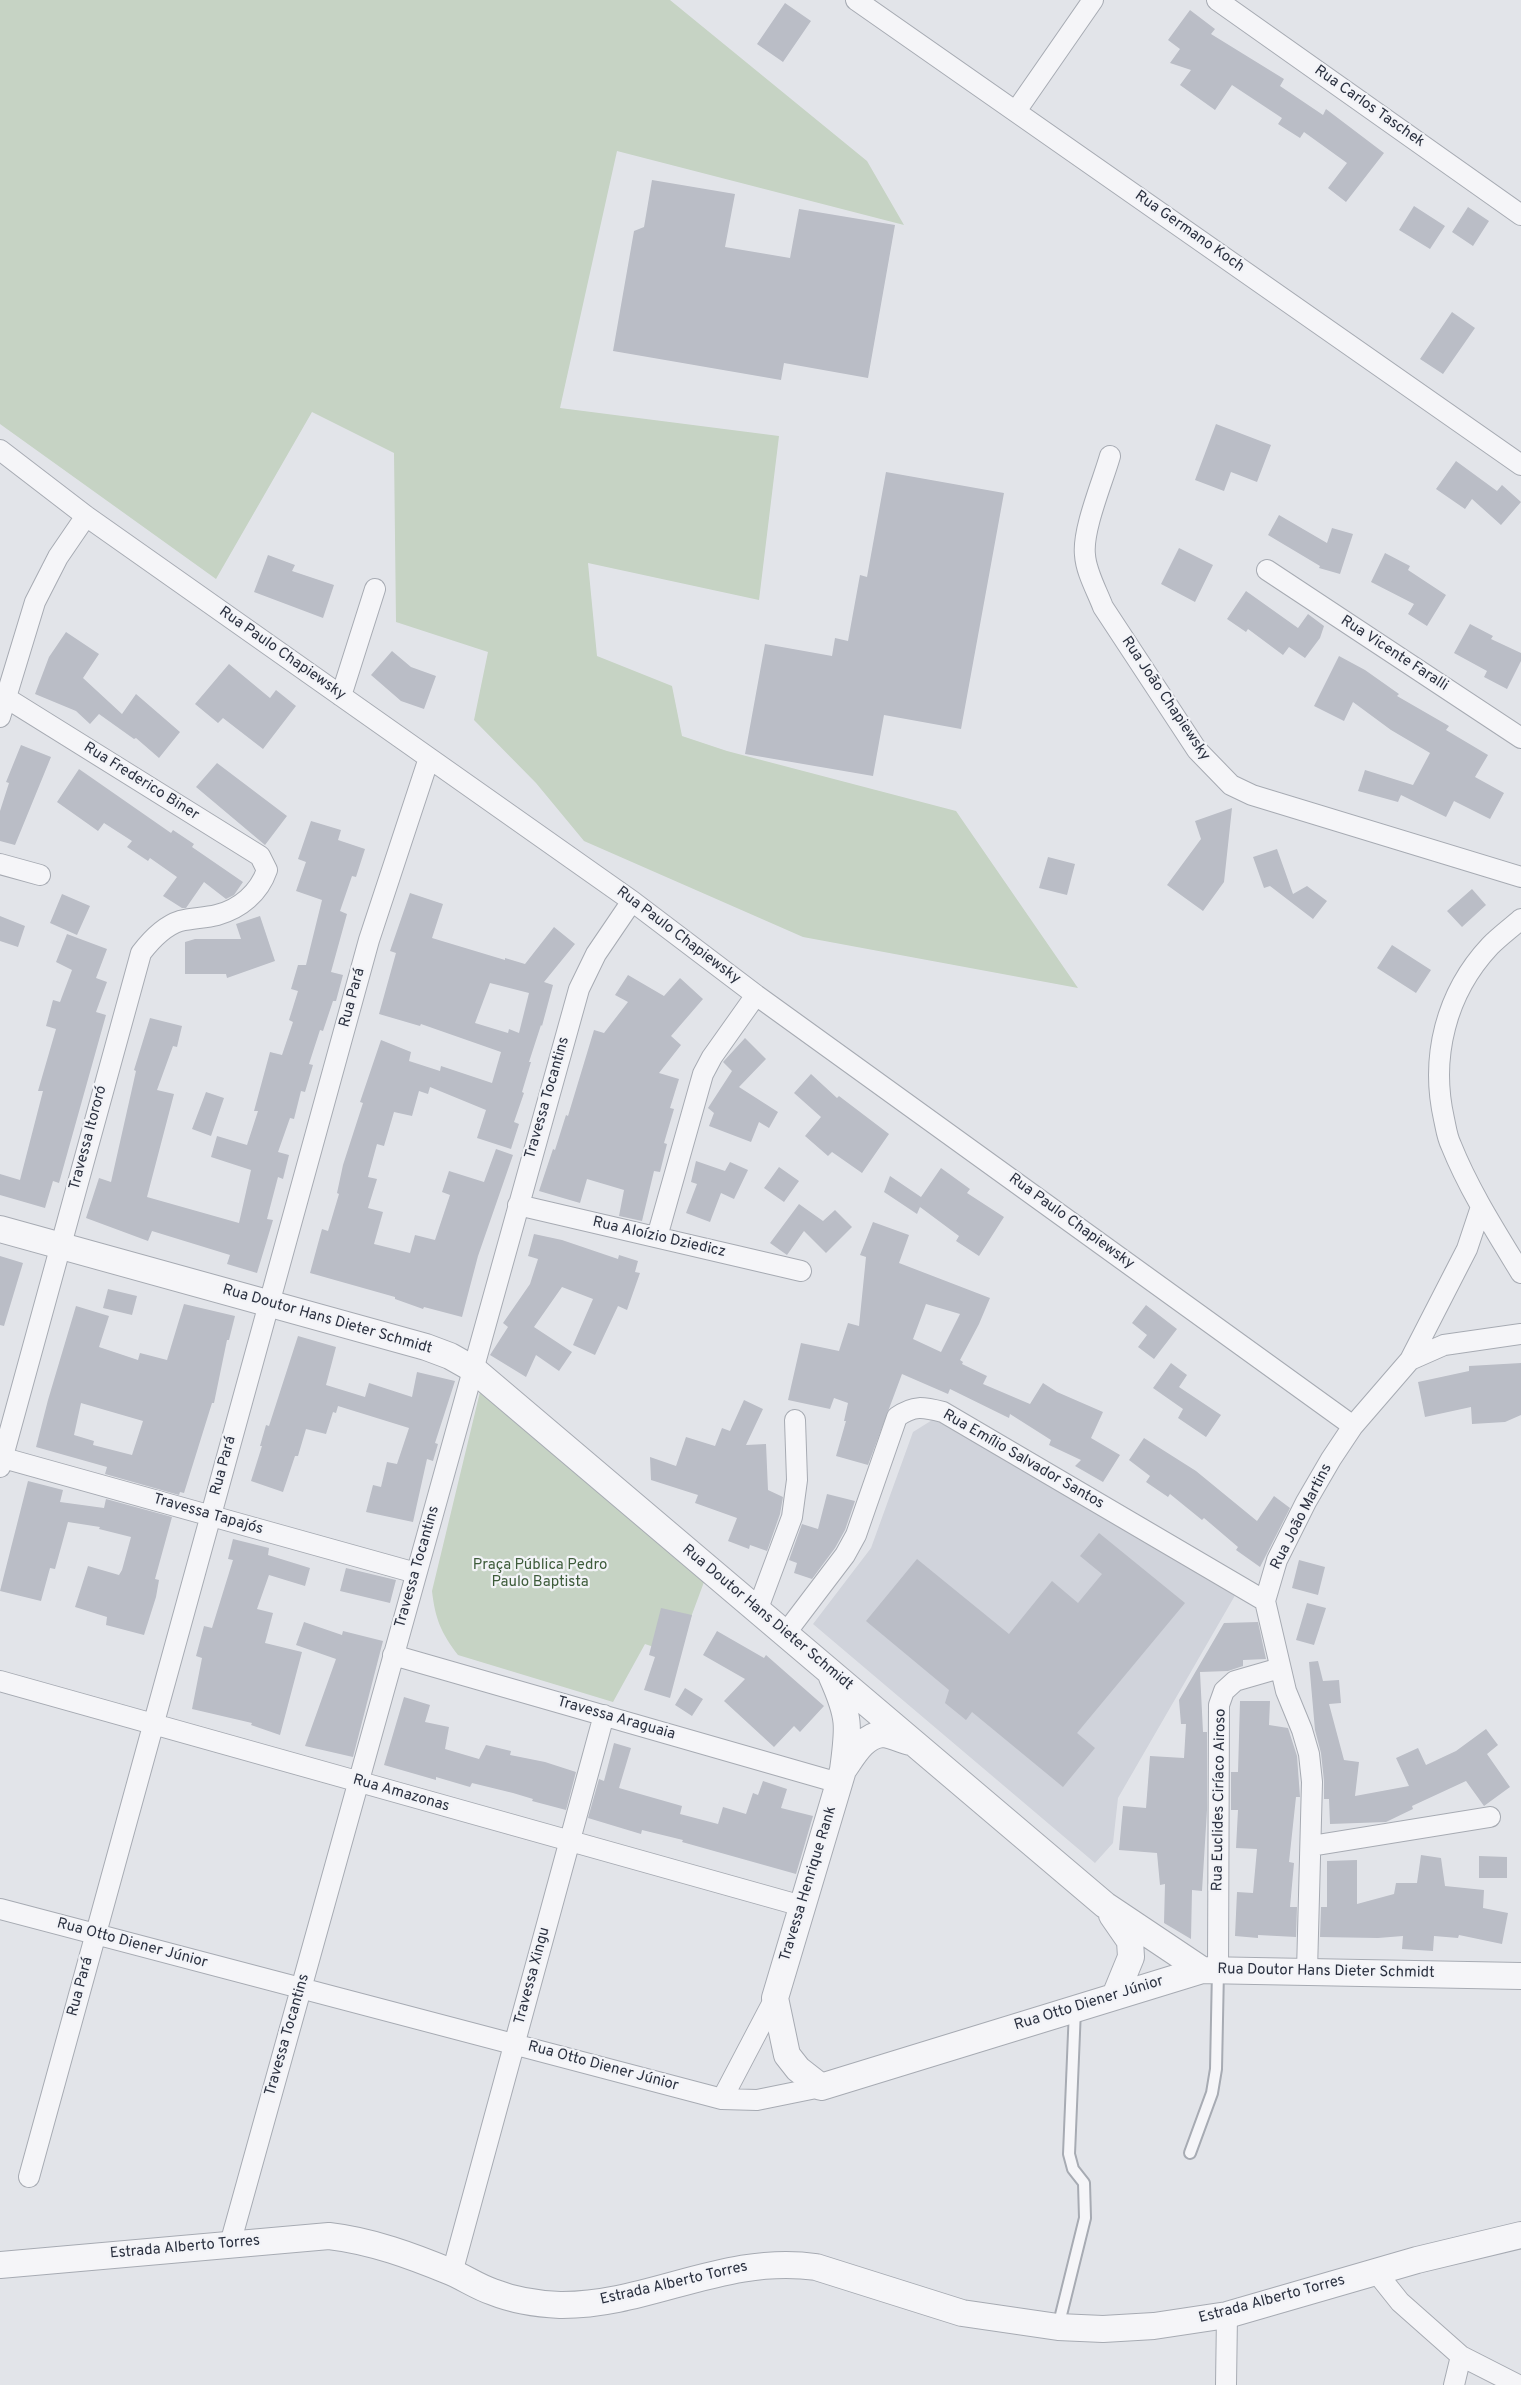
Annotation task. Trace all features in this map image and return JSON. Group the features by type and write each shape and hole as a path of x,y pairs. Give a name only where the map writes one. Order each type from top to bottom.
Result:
{"street":[{"name":"Rua Germano Koch","path":"856,0 1521,465"},
{"path":"1016,111 1093,0"},
{"name":"Rua Carlos Taschek","path":"1217,0 1521,215"},
{"name":"Rua Paulo Chapiewsky","path":"0,450 86,516 632,901 756,995 1353,1426"},
{"name":"Rua João Chapiewsky","path":"1110,456 1087,532 1085,554 1093,583 1110,617 1197,750 1214,769 1231,785 1277,804 1521,878"},
{"path":"0,717 3,696 38,594 58,557 86,516"},
{"name":"Rua Vicente Faralli","path":"1267,570 1521,738"},
{"path":"341,696 375,589"},
{"name":"Rua Frederico Biner","path":"3,696 260,856 267,870 264,879"},
{"name":"Rua Pará","path":"29,2178 369,940 429,758"},
{"path":"0,864 40,875"},
{"name":"Travessa Itororó","path":"1,1460 141,953 169,926 181,921 219,915 234,909 246,901 264,879"},
{"name":"Travessa Tocantins","path":"230,2244 579,989 596,954 632,901"},
{"path":"1521,919 1490,946 1464,982 1446,1018 1438,1054 1439,1098 1450,1144 1481,1207 1521,1273"},
{"path":"657,1238 703,1074 712,1057 756,995"},
{"name":"Rua Aloízio Dziedicz","path":"518,1205 801,1271"},
{"name":"Rua João Martins","path":"1307,1971 1312,1782 1309,1754 1280,1668 1265,1600 1277,1560 1306,1502 1353,1426 1410,1360 1467,1249 1481,1207"},
{"name":"Rua Doutor Hans Dieter Schmidt","path":"0,1229 426,1347 450,1356 473,1369 1105,1905 1210,1970 1521,1976"},
{"path":"1410,1360 1444,1345 1521,1334"},
{"name":"Rua Emílio Salvador Santos","path":"785,1634 845,1555 856,1535 897,1418 908,1409 927,1408 943,1412 1265,1600"},
{"path":"758,1611 792,1517 797,1480 795,1420"},
{"name":"Travessa Tapajós","path":"1,1460 416,1573"},
{"name":"Travessa Araguaia","path":"393,1655 604,1715 841,1776"},
{"name":"Rua Euclides Ciríaco Airoso","path":"1210,1970 1219,1706 1224,1691 1235,1681 1280,1668"},
{"name":"Travessa Henrique Rank","path":"722,2099 775,1998 841,1776 848,1732 845,1707 830,1672"},
{"name":"Rua Amazonas","path":"0,1681 802,1906"},
{"name":"Travessa Xingu","path":"452,2273 604,1715"},
{"name":"Travessa Henrique Rank","path":"841,1776 860,1746 871,1738 883,1734 913,1743"},
{"path":"1311,1846 1490,1817"},
{"path":"1105,1905 1130,1941 1131,1957 1116,1996"},
{"name":"Rua Otto Diener Júnior","path":"0,1909 722,2099 758,2100 820,2087 1116,1996 1210,1970"},
{"name":"Travessa Henrique Rank","path":"775,1998 788,2055 798,2069 820,2087"},
{"name":"Estrada Alberto Torres","path":"0,2265 329,2236 357,2239 452,2273 494,2293 535,2303 585,2304 743,2267 794,2264 816,2267 962,2313 1058,2327 1103,2329 1154,2326 1227,2315 1376,2272 1521,2235"},
{"path":"1376,2272 1400,2302 1461,2356 1518,2385"},
{"path":"1226,2385 1227,2315"},
{"path":"1454,2385 1461,2356"}],"lane":[{"path":"1190,2153 1212,2092 1216,2069 1210,1970"},
{"path":"1058,2327 1085,2218 1084,2183 1073,2169 1069,2154 1075,2009"}],"shaded area":[{"path":"937,1417 1237,1592 1118,1798 1113,1843 1095,1863 813,1624 871,1548 913,1432"}],"green space":[{"path":"0,0 670,0 867,161 904,225 617,151 560,408 779,436 759,600 588,563 597,656 672,686 682,736 727,751 956,811 1078,988 803,937 584,841 536,783 474,720 488,652 396,622 394,453 312,412 216,579 0,424"},
{"name":"Praça Pública Pedro Paulo Baptista","path":"480,1392 704,1582 677,1655 645,1644 613,1702 458,1655 440,1625 432,1591"}],"building":[{"path":"785,3 811,21 783,62 757,44"},
{"path":"1190,10 1215,29 1211,34 1284,79 1280,86 1323,115 1326,109 1384,153 1346,202 1328,188 1347,163 1304,132 1300,138 1278,124 1282,118 1232,85 1215,110 1180,85 1191,70 1170,63 1180,49 1168,40"},
{"path":"652,180 735,194 725,247 790,258 799,209 895,225 868,378 784,363 781,380 613,351 634,231 644,227"},
{"path":"1414,206 1445,226 1430,249 1399,230"},
{"path":"1468,207 1489,221 1473,246 1452,232"},
{"path":"1452,312 1475,328 1443,374 1420,359"},
{"path":"1216,424 1271,445 1257,482 1231,472 1224,491 1195,480"},
{"path":"1456,461 1497,491 1502,485 1521,502 1501,525 1472,499 1465,509 1436,489"},
{"path":"886,472 1004,493 961,729 884,715 873,776 745,754 765,644 832,656 835,638 848,641 860,575 867,577"},
{"path":"1279,515 1327,543 1332,528 1353,534 1340,574 1319,568 1320,566 1268,535"},
{"path":"1179,548 1213,565 1195,602 1161,584"},
{"path":"1385,553 1410,566 1408,570 1446,595 1427,626 1408,614 1414,604 1371,582"},
{"path":"268,555 295,565 292,571 334,585 323,618 254,592"},
{"path":"1246,591 1298,628 1308,614 1324,626 1320,638 1305,658 1289,647 1283,655 1248,629 1246,632 1227,619"},
{"path":"1470,624 1493,636 1491,639 1521,653 1521,661 1507,689 1484,677 1487,671 1454,653"},
{"path":"66,632 99,654 83,678 122,714 136,694 180,732 159,758 136,738 134,739 99,714 90,724 76,711 35,694 49,657"},
{"path":"392,651 411,667 436,676 424,709 401,701 371,675"},
{"path":"1339,656 1365,670 1399,694 1397,696 1449,726 1446,730 1488,755 1475,777 1504,793 1490,819 1454,801 1446,817 1401,795 1398,802 1358,791 1365,770 1413,785 1430,753 1391,730 1353,702 1344,721 1314,706"},
{"path":"229,664 270,698 276,690 296,706 263,749 223,718 218,723 195,704"},
{"path":"21,745 51,757 15,845 0,841 0,811 9,783 6,782"},
{"path":"217,763 287,816 265,845 196,787"},
{"path":"79,769 171,833 173,830 194,844 192,847 243,882 234,895 226,899 204,882 186,908 182,908 163,896 177,877 150,858 148,861 127,847 132,841 104,823 98,831 57,802"},
{"path":"1232,808 1224,882 1203,911 1167,885 1201,839 1195,821"},
{"path":"311,821 341,830 338,840 365,849 356,877 352,876 340,911 347,914 331,972 343,975 336,1001 333,1001 323,1031 320,1030 309,1064 313,1065 305,1092 301,1091 294,1119 290,1118 278,1152 289,1155 283,1179 278,1177 267,1219 273,1220 257,1273 227,1264 230,1255 152,1231 148,1241 86,1218 99,1178 111,1182 136,1071 134,1070 150,1018 182,1026 177,1047 173,1046 157,1090 174,1094 147,1197 239,1223 251,1170 211,1157 217,1136 247,1145 258,1111 254,1111 270,1052 282,1055 293,1022 289,1020 298,991 291,989 298,965 306,965 322,900 296,891 306,862 298,859"},
{"path":"1277,849 1293,894 1307,886 1327,901 1313,919 1270,886 1264,888 1253,857"},
{"path":"1048,857 1075,864 1067,895 1039,888"},
{"path":"1472,889 1486,905 1462,927 1447,911"},
{"path":"410,893 443,904 432,938 525,964 554,927 575,944 544,982 553,985 529,1062 531,1062 522,1092 524,1093 514,1122 519,1124 511,1149 477,1138 486,1110 430,1087 428,1094 419,1091 412,1116 394,1112 384,1146 377,1144 368,1177 377,1179 368,1208 383,1212 374,1244 410,1253 415,1235 435,1240 450,1195 442,1192 449,1171 484,1182 496,1149 513,1155 478,1256 462,1317 424,1307 423,1309 395,1299 395,1297 310,1273 322,1229 328,1231 339,1194 337,1193 343,1165 363,1103 360,1102 381,1040 411,1052 409,1061 440,1071 441,1066 492,1083 501,1052 421,1024 420,1026 379,1014 396,953 390,951","holes":["490,983 529,993 519,1033 509,1029 508,1033 475,1023"]},
{"path":"62,894 90,906 77,935 50,923"},
{"path":"0,916 25,926 18,947 0,941"},
{"path":"260,916 275,961 227,978 226,974 185,974 185,942 195,939 241,939 236,924"},
{"path":"67,934 107,949 96,978 107,982 96,1012 106,1015 59,1183 53,1181 45,1208 0,1195 0,1174 20,1180 43,1091 38,1091 56,1029 46,1026 53,1000 60,1002 72,970 56,962"},
{"path":"1392,945 1431,970 1416,993 1377,968"},
{"path":"628,975 664,996 680,978 703,999 671,1036 681,1045 659,1073 679,1079 670,1108 674,1109 664,1143 667,1144 660,1172 654,1171 642,1221 619,1216 624,1190 587,1179 580,1203 539,1191 566,1115 568,1116 594,1030 604,1033 628,1002 615,995"},
{"path":"745,1038 766,1059 739,1087 778,1112 769,1128 759,1122 751,1142 709,1126 714,1113 708,1108 732,1071 723,1062"},
{"path":"811,1074 837,1098 839,1096 889,1134 862,1173 832,1152 828,1156 805,1136 821,1117 794,1093"},
{"path":"206,1092 224,1098 211,1136 192,1129"},
{"path":"696,1161 725,1171 730,1162 748,1170 734,1199 721,1193 710,1222 686,1213 697,1184 691,1182"},
{"path":"779,1167 799,1181 784,1202 764,1188"},
{"path":"941,1168 970,1189 967,1193 1004,1217 979,1256 956,1241 959,1236 920,1207 917,1214 884,1192 890,1176 921,1197"},
{"path":"799,1204 823,1221 835,1210 852,1227 826,1253 804,1231 787,1255 770,1243"},
{"path":"873,1222 909,1235 899,1263 990,1298 960,1360 962,1364 987,1376 983,1384 1030,1404 1043,1383 1057,1392 1103,1412 1091,1438 1120,1455 1103,1482 1075,1466 1081,1460 1049,1445 1051,1440 1010,1414 1009,1418 950,1389 948,1394 902,1374 868,1465 836,1456 846,1421 844,1421 848,1403 834,1398 830,1409 788,1400 801,1343 839,1351 848,1323 859,1326 866,1257 860,1255","holes":["926,1304 960,1314 941,1352 913,1339"]},
{"path":"534,1234 562,1240 618,1259 619,1255 638,1261 635,1272 640,1273 627,1310 618,1306 595,1355 573,1345 593,1299 562,1287 534,1327 572,1352 559,1371 536,1355 526,1377 490,1355 508,1327 503,1323 530,1284 538,1259 528,1256"},
{"path":"0,1256 23,1263 4,1326 0,1325"},
{"path":"108,1289 137,1296 132,1315 103,1308"},
{"path":"184,1304 235,1316 229,1340 227,1340 214,1403 212,1403 184,1493 180,1492 179,1495 105,1474 107,1467 36,1447 76,1306 109,1316 99,1347 138,1360 140,1353 167,1360","holes":["81,1403 143,1421 132,1455 93,1445 94,1441 74,1435"]},
{"path":"1146,1305 1177,1329 1154,1359 1138,1347 1147,1335 1132,1323"},
{"path":"298,1336 336,1347 326,1385 365,1397 369,1383 412,1397 417,1372 455,1381 435,1443 438,1444 433,1461 427,1459 413,1522 366,1512 373,1485 381,1487 387,1462 397,1464 409,1428 338,1406 336,1413 333,1412 326,1434 306,1429 283,1492 251,1481 266,1425 269,1426"},
{"path":"1171,1363 1187,1375 1179,1387 1221,1415 1206,1437 1178,1418 1183,1409 1153,1388"},
{"path":"1521,1363 1521,1415 1505,1422 1472,1424 1471,1407 1425,1417 1418,1382 1469,1371 1469,1366"},
{"path":"744,1400 763,1409 746,1445 766,1444 768,1490 783,1497 780,1514 767,1551 750,1545 749,1549 728,1541 737,1518 695,1503 698,1495 651,1480 650,1457 676,1466 686,1437 715,1446 722,1428 730,1431"},
{"path":"1144,1438 1196,1471 1257,1521 1274,1496 1290,1508 1260,1567 1236,1550 1238,1547 1204,1518 1202,1520 1170,1494 1168,1497 1146,1482 1150,1476 1129,1460"},
{"path":"28,1481 63,1490 60,1502 104,1508 106,1499 172,1517 155,1579 159,1580 156,1597 144,1635 106,1625 107,1617 75,1607 88,1566 119,1575 122,1570 131,1537 99,1529 100,1527 68,1522 55,1569 50,1568 41,1601 0,1591"},
{"path":"827,1494 855,1501 845,1530 812,1579 794,1573 797,1563 789,1560 802,1524 818,1529"},
{"path":"1099,1533 1185,1603 1077,1733 1095,1748 1063,1787 972,1712 966,1720 945,1703 949,1690 866,1621 917,1559 1009,1634 1052,1581 1078,1603 1102,1574 1080,1556"},
{"path":"233,1539 269,1548 268,1555 310,1568 305,1586 269,1575 257,1609 273,1613 265,1643 302,1652 280,1735 251,1725 252,1723 192,1709 202,1658 196,1656 204,1626 212,1628 233,1560 228,1559"},
{"path":"1299,1560 1325,1567 1318,1595 1292,1588"},
{"path":"346,1568 396,1580 390,1603 340,1591"},
{"path":"1307,1603 1326,1608 1314,1645 1296,1640"},
{"path":"661,1608 692,1615 670,1698 644,1690 655,1657 649,1655"},
{"path":"304,1622 342,1635 343,1631 383,1641 353,1757 305,1746 336,1659 296,1645"},
{"path":"1258,1622 1266,1659 1243,1660 1243,1666 1228,1671 1200,1672 1203,1732 1207,1732 1207,1810 1202,1891 1192,1890 1191,1939 1164,1923 1165,1884 1160,1885 1157,1853 1119,1850 1123,1806 1146,1808 1150,1756 1184,1758 1186,1724 1181,1724 1179,1700 1224,1623"},
{"path":"717,1631 764,1658 766,1655 824,1706 800,1732 794,1726 774,1747 724,1701 745,1679 703,1655"},
{"path":"1318,1661 1323,1681 1339,1680 1341,1703 1329,1704 1344,1760 1359,1762 1355,1796 1409,1786 1396,1758 1418,1748 1426,1765 1456,1751 1486,1729 1498,1745 1487,1754 1510,1787 1484,1806 1466,1781 1412,1806 1413,1809 1386,1822 1330,1824 1329,1799 1324,1799 1321,1753 1315,1730 1309,1662"},
{"path":"685,1688 703,1699 692,1716 675,1705"},
{"path":"404,1697 430,1705 425,1722 449,1727 445,1749 479,1759 486,1745 511,1751 510,1755 545,1762 576,1772 566,1810 532,1801 533,1799 513,1793 472,1783 470,1787 436,1777 436,1780 384,1765"},
{"path":"1240,1701 1270,1701 1269,1725 1288,1728 1297,1756 1300,1797 1296,1797 1289,1862 1294,1863 1290,1907 1297,1907 1296,1937 1235,1936 1237,1892 1253,1893 1257,1849 1236,1848 1238,1810 1231,1810 1231,1772 1238,1772"},
{"path":"614,1743 631,1748 619,1788 682,1806 680,1814 718,1824 723,1807 746,1814 753,1793 758,1795 763,1781 787,1789 781,1808 813,1816 796,1874 682,1842 683,1840 642,1830 641,1834 588,1818 599,1779 604,1781"},
{"path":"1421,1855 1441,1858 1445,1886 1484,1890 1483,1908 1508,1913 1502,1944 1459,1935 1458,1938 1434,1936 1433,1951 1402,1949 1403,1936 1320,1937 1321,1907 1327,1907 1327,1861 1357,1860 1357,1904 1394,1894 1396,1883 1417,1883"},
{"path":"1479,1856 1507,1857 1507,1878 1479,1878"}]}
